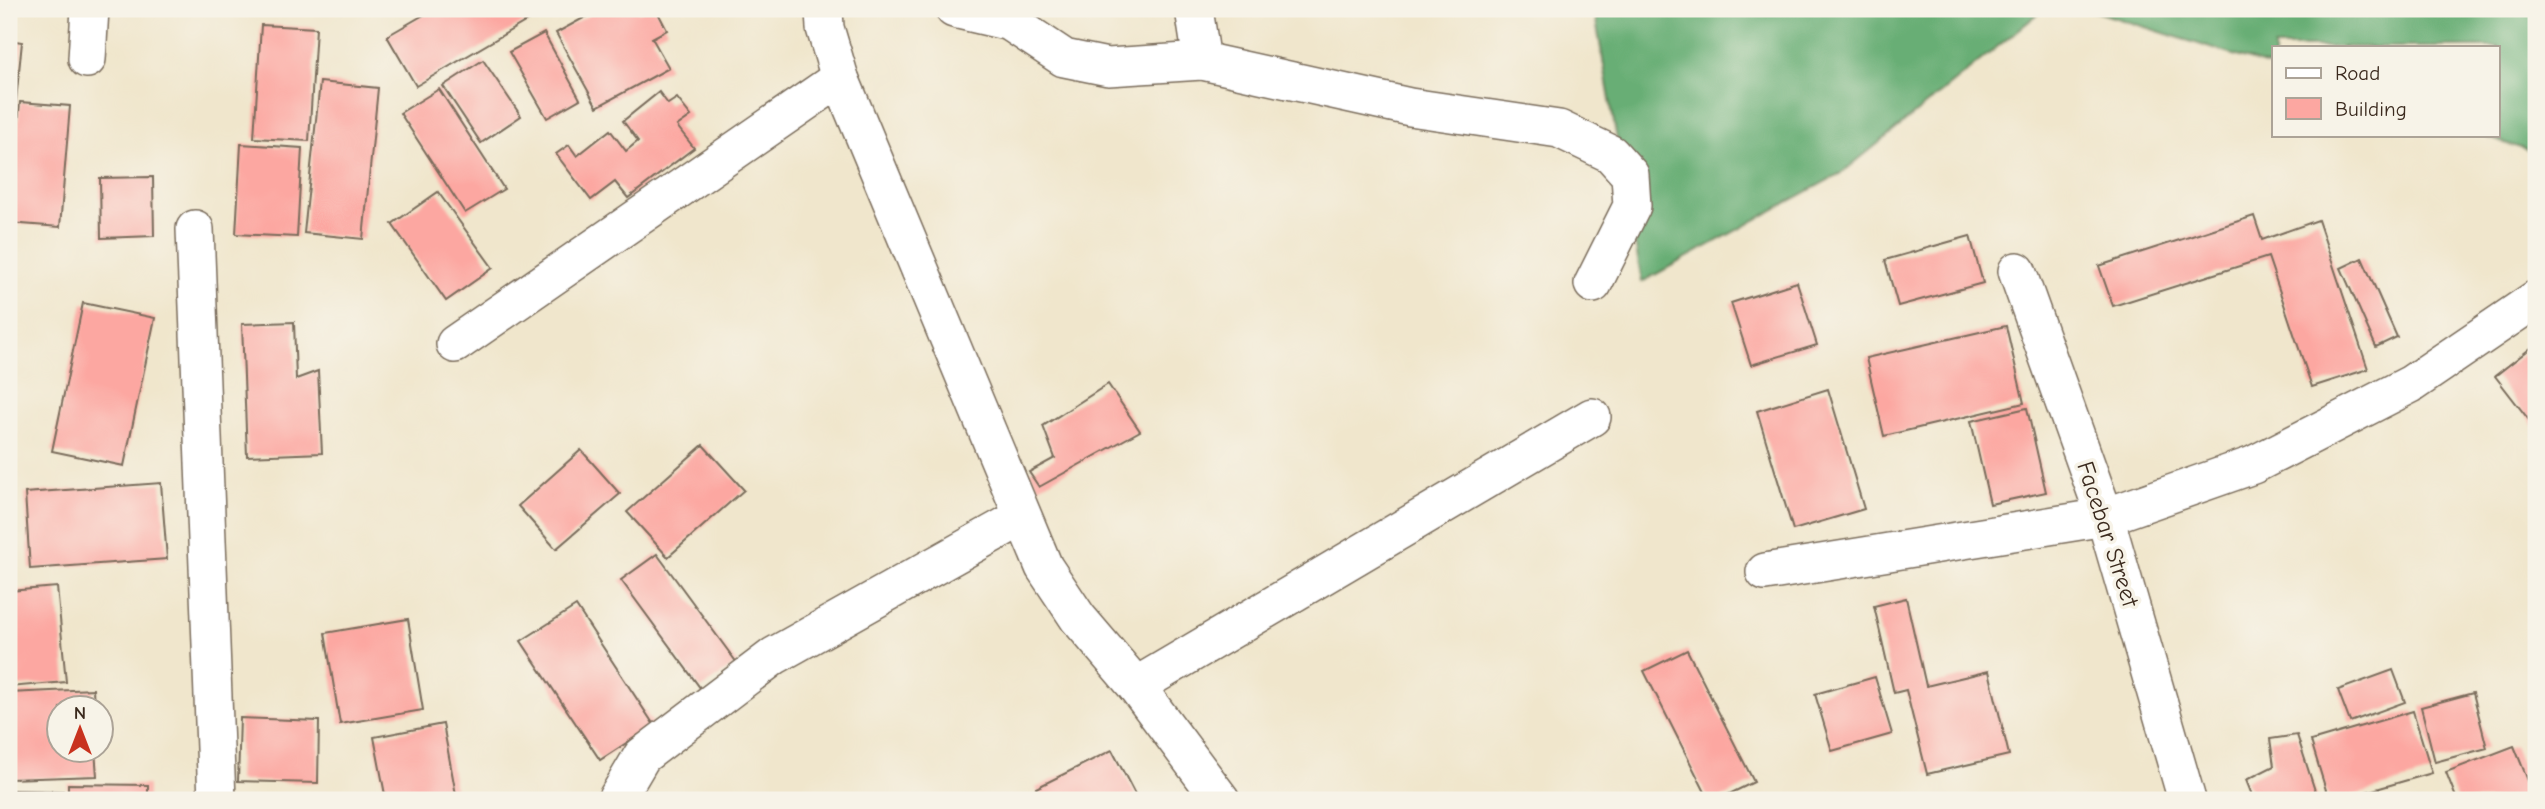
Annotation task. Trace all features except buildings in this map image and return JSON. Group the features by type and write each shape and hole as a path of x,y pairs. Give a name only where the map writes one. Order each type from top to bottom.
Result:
{"street":[{"path":"88,59 90,9"},
{"path":"824,9 825,28 840,78 1044,567 1078,618 1136,686 1221,800"},
{"path":"954,9 1010,22 1063,58 1108,67 1202,61 1410,107 1559,129 1611,154 1630,175 1632,206 1593,284"},
{"path":"1194,9 1202,61"},
{"path":"456,344 840,78"},
{"path":"195,229 217,800"},
{"name":"Facebar Street","path":"2017,271 2105,517 2187,800"},
{"path":"1765,572 2105,517 2253,465 2411,384 2536,299"},
{"path":"1136,686 1592,417"},
{"path":"616,800 642,756 774,656 1022,517"}],"green space":[{"path":"1594,9 2044,9 1843,172 1642,282"},
{"path":"2088,9 2536,9 2536,153 2483,136 2500,136 2500,46 2272,46 2272,67"}]}
